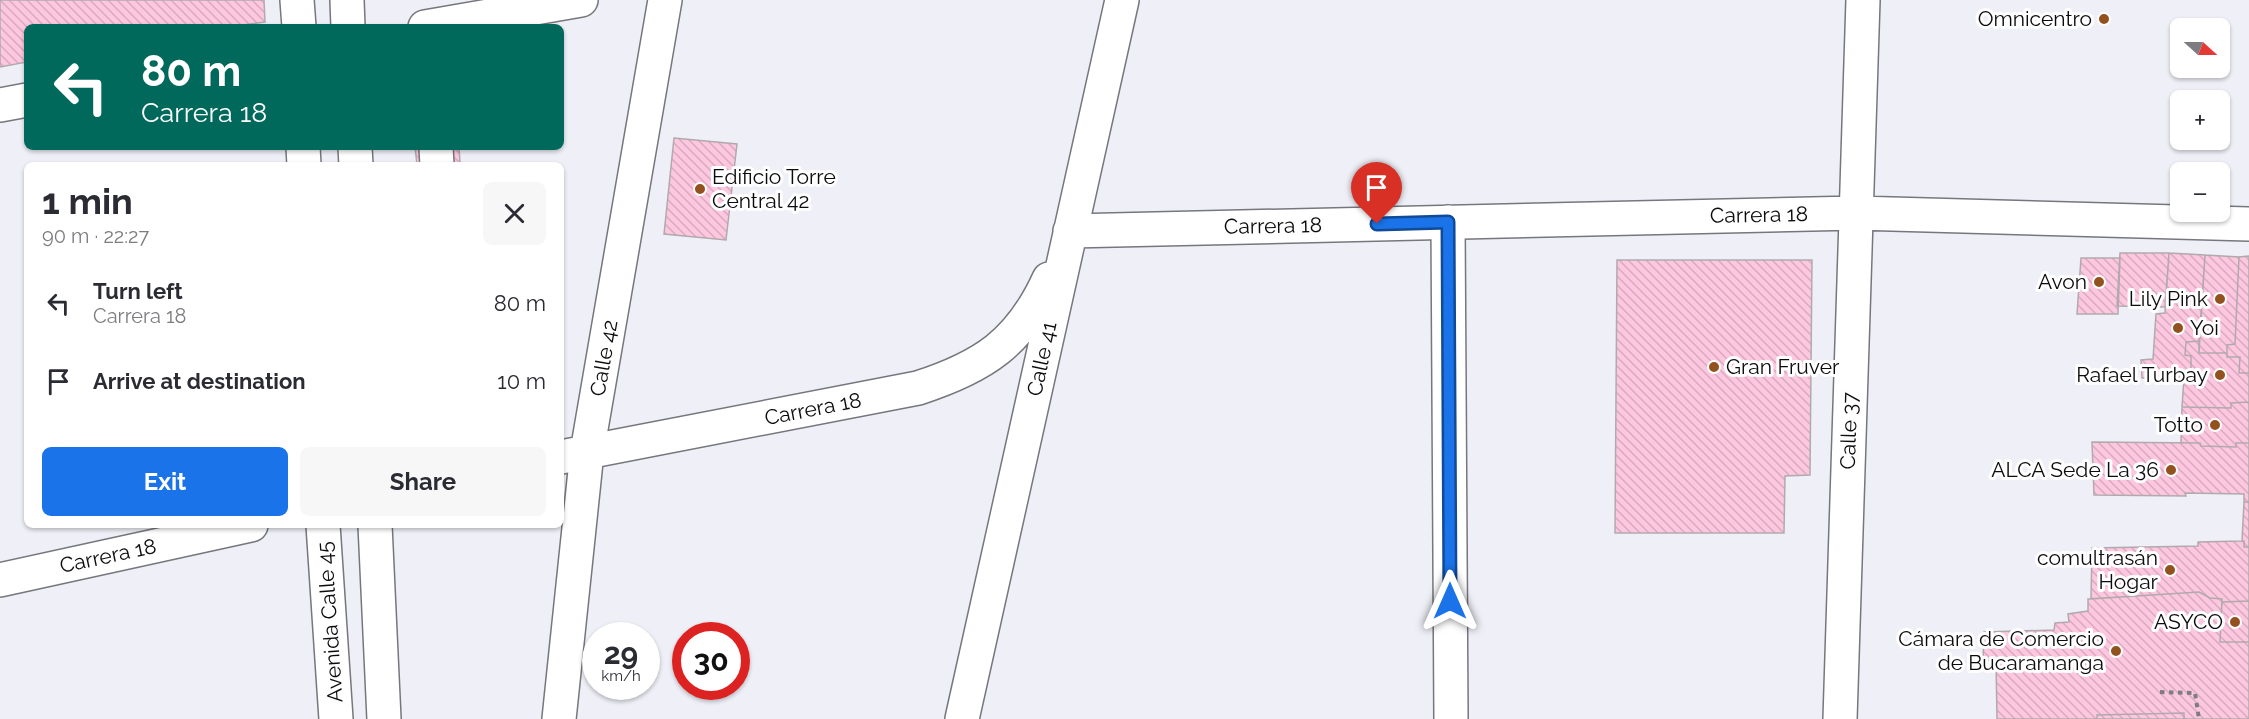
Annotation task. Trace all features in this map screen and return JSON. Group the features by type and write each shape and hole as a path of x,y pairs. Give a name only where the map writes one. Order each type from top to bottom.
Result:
{"street":[{"path":"297,0 298,24"},
{"path":"347,0 348,24"},
{"path":"432,21 581,0"},
{"name":"Calle 42","path":"558,719 574,454 665,0"},
{"name":"Calle 41","path":"962,719 1122,0"},
{"name":"Calle 37","path":"1840,719 1863,0"},
{"path":"0,105 24,101"},
{"name":"Carrera 18","path":"574,454 918,388 954,376 984,360 1015,334 1038,303 1070,231 1856,213 2249,224"},
{"path":"1448,222 1451,719"},
{"name":"Carrera 18","path":"0,580 236,528"},
{"name":"Avenida Calle 45","path":"323,528 336,719"},
{"path":"375,528 384,719"}],"path":[{"path":"2160,692 2195,693 2199,719"}],"building":[{"path":"0,0 264,0 265,22 250,24 24,24 24,63 0,67"},
{"name":"Edificio Torre Central 42","path":"674,138 737,144 726,240 664,234"},
{"path":"415,150 459,150 460,162 417,162"},
{"path":"2120,253 2169,253 2165,307 2117,306"},
{"name":"Yoi","path":"2169,253 2205,255 2199,341 2186,342 2185,355 2191,356 2191,377 2142,378 2141,360 2153,359 2156,314 2165,313"},
{"name":"Lily Pink","path":"2205,255 2239,257 2235,344 2227,345 2227,353 2199,353"},
{"path":"2249,256 2249,373 2239,373 2240,357 2227,357 2227,345 2235,344 2239,257"},
{"name":"Avon","path":"2081,258 2120,258 2118,314 2077,314"},
{"name":"Gran Fruver","path":"1617,260 1812,260 1810,475 1785,476 1784,533 1615,533"},
{"name":"Rafael Turbay","path":"2199,341 2199,353 2227,353 2227,357 2240,357 2239,373 2249,373 2249,402 2231,403 2231,408 2182,407 2184,378 2191,377 2191,356 2185,355 2186,342"},
{"name":"Totto","path":"2249,402 2249,443 2236,443 2236,447 2181,443 2182,407 2231,408 2231,403"},
{"name":"ALCA Sede La 36","path":"2092,442 2200,443 2201,446 2236,447 2236,443 2249,443 2249,502 2244,502 2244,494 2094,495"},
{"path":"2244,502 2249,502 2249,547 2244,547 2244,541 2242,541"},
{"name":"comultrasán Hogar","path":"2244,541 2244,547 2249,547 2249,601 2222,602 2222,599 2210,598 2199,592 2091,599 2092,548 2198,546 2198,542"},
{"name":"Cámara de Comercio de Bucaramanga","path":"2199,592 2210,598 2222,599 2220,642 2249,642 2249,719 1997,719 1996,661 1983,660 1984,632 2054,630 2055,623 2069,622 2068,614 2088,611 2088,599"},
{"name":"ASYCO","path":"2249,601 2249,642 2220,642 2222,602"},
{"path":"2184,713 2184,719 2097,719 2097,715"}],"place":[{"name":"Omnicentro","path":"2104,19"},
{"name":"Edificio Torre Central 42","path":"700,189"},
{"name":"Avon","path":"2099,282"},
{"name":"Lily Pink","path":"2220,299"},
{"name":"Yoi","path":"2178,328"},
{"name":"Gran Fruver","path":"1714,367"},
{"name":"Rafael Turbay","path":"2220,375"},
{"name":"Totto","path":"2215,425"},
{"name":"ALCA Sede La 36","path":"2171,470"},
{"name":"comultrasán Hogar","path":"2170,570"},
{"name":"ASYCO","path":"2235,622"},
{"name":"Cámara de Comercio de Bucaramanga","path":"2116,651"}],"route":[{"path":"1377,224 1448,222 1450,601"}]}
